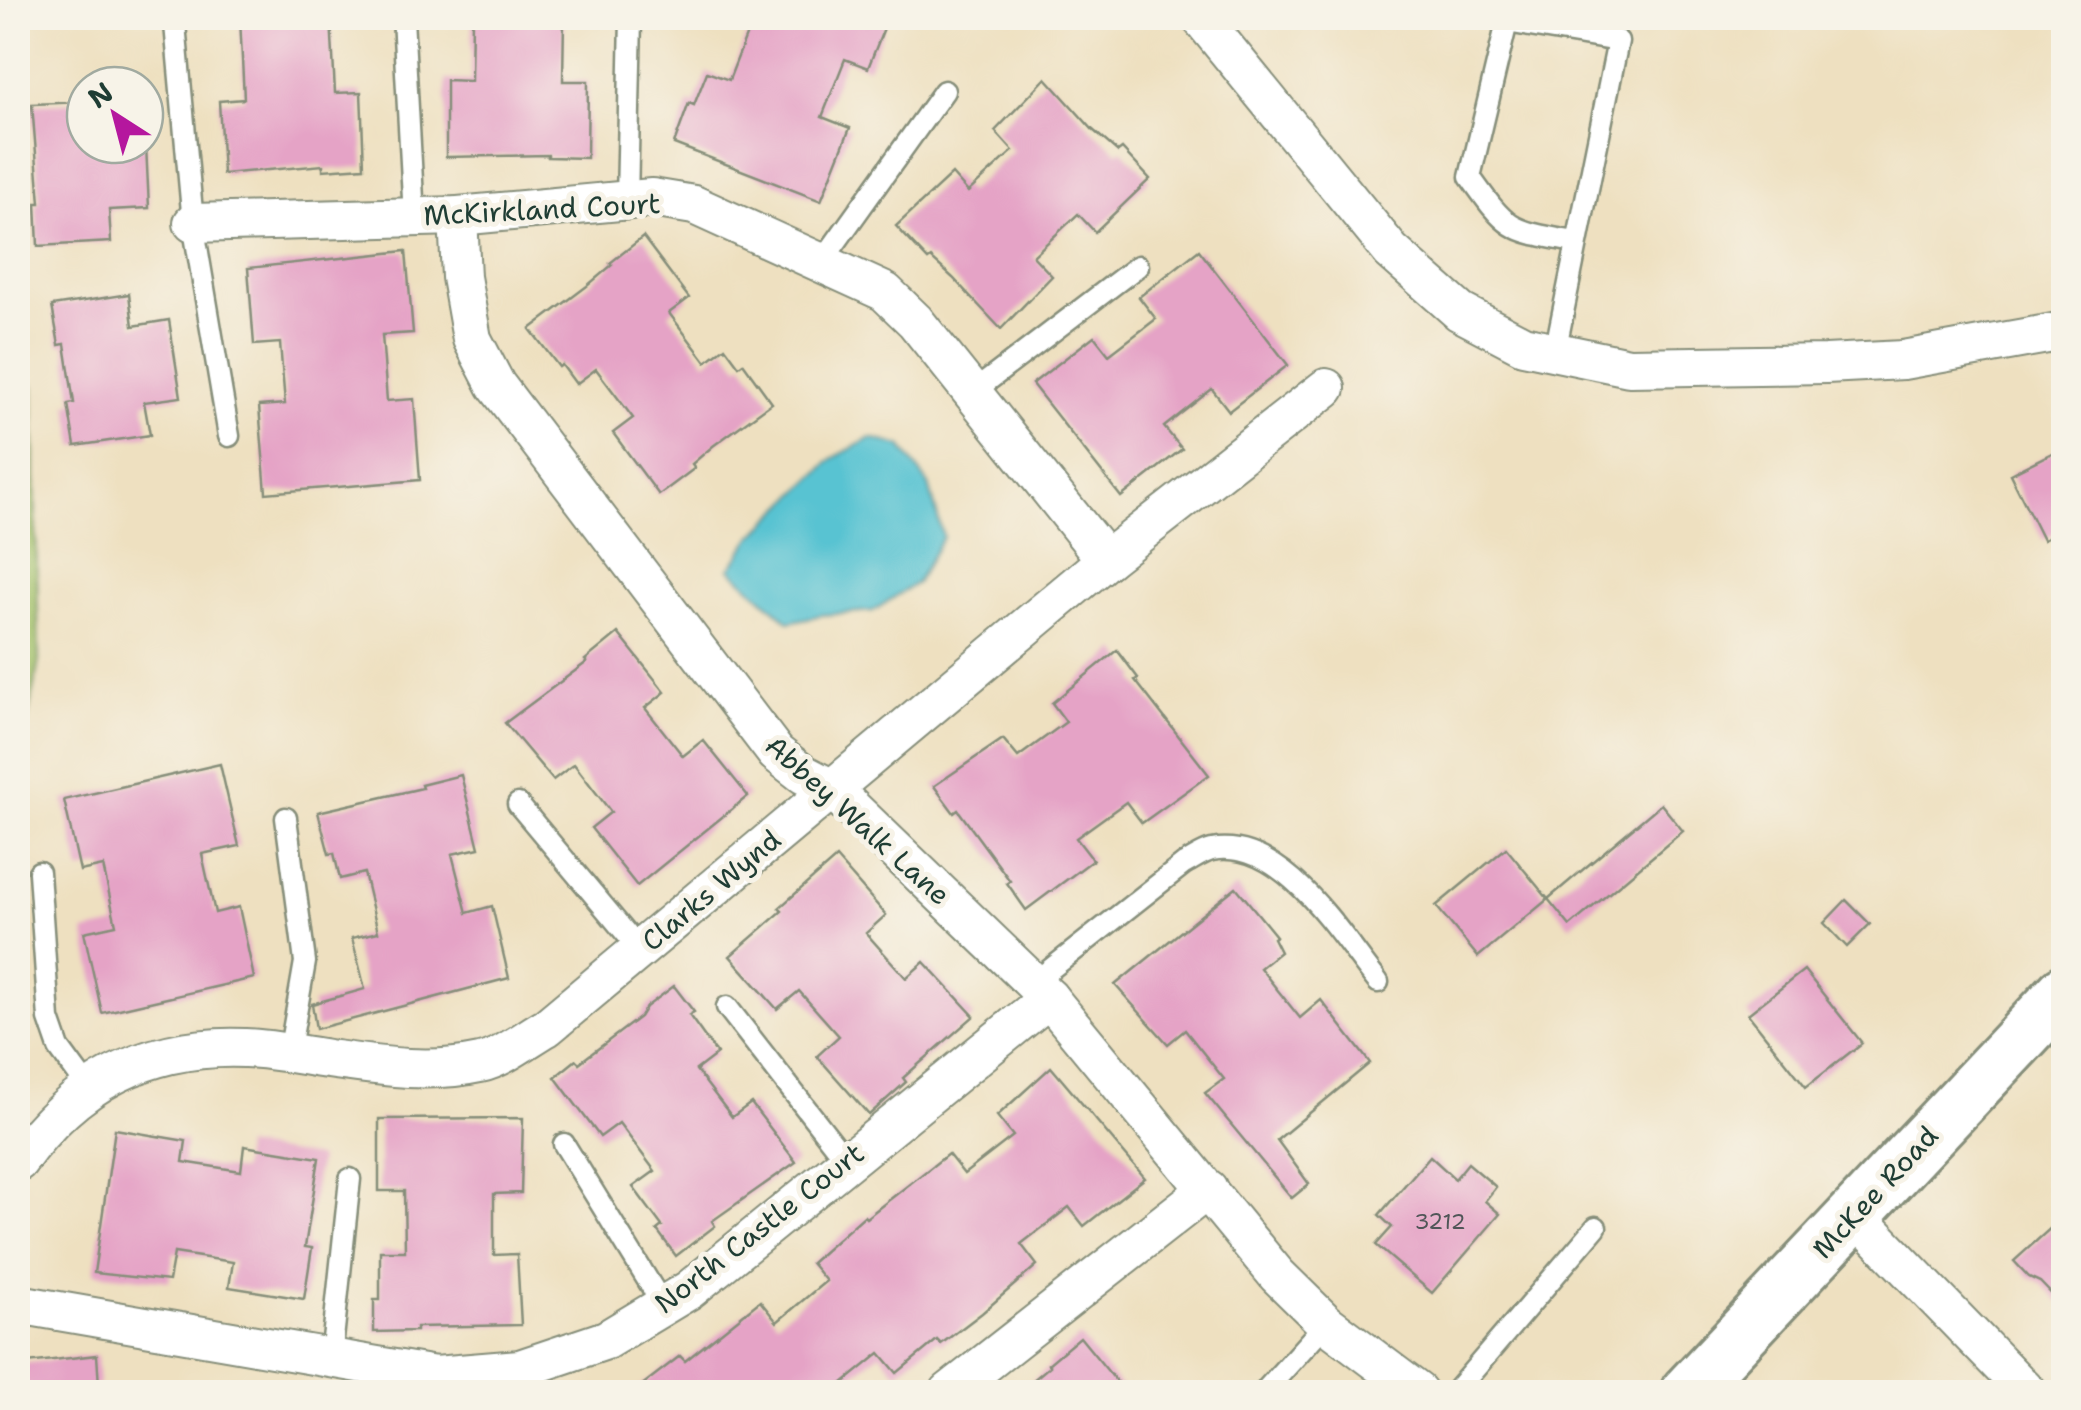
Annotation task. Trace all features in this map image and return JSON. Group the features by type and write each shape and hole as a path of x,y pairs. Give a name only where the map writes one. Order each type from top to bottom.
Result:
{"street":[{"path":"1201,18 1391,251 1460,312 1523,345 1629,367 1826,364 1903,360 2064,331"},
{"name":"McKirkland Court","path":"192,223 458,216 652,198 694,205 884,292 916,321 1106,560"},
{"name":"Abbey Walk Lane","path":"458,216 461,277 472,339 496,384 776,753 832,790 1041,990 1277,1275 1326,1323 1418,1392"},
{"name":"Clarks Wynd","path":"18,1162 38,1136 90,1088 132,1064 163,1056 246,1048 390,1068 438,1068 484,1062 547,1027 1106,560 1326,388"},
{"name":"North Castle Court","path":"18,1304 467,1383 520,1369 606,1340 689,1290 848,1161 1041,990"},
{"name":"McKee Road","path":"1687,1392 2064,992"},
{"path":"949,1392 1208,1189"},
{"path":"1855,1215 2027,1392"}],"lane":[{"path":"403,18 414,217"},
{"path":"626,200 631,18"},
{"path":"1555,352 1618,40 1506,22 1470,177 1500,220 1522,232 1576,242"},
{"path":"174,24 192,223 229,436"},
{"path":"821,263 944,91"},
{"path":"973,392 1138,266"},
{"path":"518,804 640,950"},
{"path":"286,818 305,962 289,1054"},
{"path":"1041,990 1184,864 1211,850 1267,858 1291,874 1378,982"},
{"path":"39,872 49,1020 59,1048 90,1088"},
{"path":"727,1007 848,1161"},
{"path":"564,1144 662,1306"},
{"path":"331,1358 350,1179"},
{"path":"1455,1392 1596,1227"},
{"path":"1264,1392 1326,1323"}],"green space":[{"path":"18,369 33,386 39,661 18,765"}],"water":[{"path":"871,438 901,446 929,485 943,537 916,583 873,611 789,622 730,569 752,537 832,459"}],"building":[{"path":"240,18 331,18 335,93 361,92 364,167 323,170 323,165 223,174 219,101 244,99"},
{"path":"472,18 564,18 563,81 588,81 587,158 446,157 446,80 471,81"},
{"path":"753,18 888,18 868,68 845,59 822,117 850,128 821,201 674,144 689,103 694,105 707,72 729,80"},
{"path":"1046,78 1093,130 1118,152 1122,149 1150,179 1095,232 1078,214 1033,256 1052,276 1001,329 896,226 952,174 968,192 1013,151 995,131"},
{"path":"65,103 65,165 147,165 149,208 109,210 111,242 38,246 36,203 40,203 32,104"},
{"path":"643,237 689,298 669,313 706,362 725,347 739,366 743,363 772,403 713,446 692,464 695,468 659,495 613,433 633,418 596,369 576,384 530,329"},
{"path":"1199,250 1288,365 1229,411 1212,389 1164,427 1182,449 1121,497 1032,384 1094,336 1109,355 1156,319 1139,297"},
{"path":"406,251 413,333 382,335 387,401 414,399 420,480 266,493 259,406 285,404 280,343 254,345 248,268"},
{"path":"129,294 133,326 169,320 181,397 144,402 150,435 75,446 68,404 74,403 65,344 59,345 52,306"},
{"path":"2064,447 2064,529 2043,540 2010,474"},
{"path":"618,633 665,692 645,708 683,756 703,740 748,796 637,886 591,828 611,812 574,764 553,780 505,723 587,662"},
{"path":"1117,650 1138,678 1135,680 1209,775 1142,823 1126,802 1076,838 1093,860 1026,910 1007,883 1010,881 958,810 954,813 934,786 1003,739 1018,757 1066,722 1052,703"},
{"path":"220,764 239,846 202,854 215,913 239,907 254,978 102,1013 84,932 116,925 103,866 80,871 64,800"},
{"path":"461,775 479,848 452,854 467,913 492,906 509,978 316,1029 312,1004 365,989 352,938 378,932 364,873 340,879 318,812"},
{"path":"1661,804 1683,831 1570,926 1548,899"},
{"path":"1506,848 1548,899 1478,957 1436,906"},
{"path":"836,858 886,915 866,933 906,978 924,962 974,1016 903,1078 906,1082 869,1115 817,1056 839,1036 799,991 777,1009 730,956"},
{"path":"1236,887 1276,936 1273,938 1280,952 1260,968 1300,1018 1321,1000 1370,1063 1277,1140 1309,1184 1292,1198 1205,1093 1224,1079 1185,1030 1168,1044 1115,985"},
{"path":"1846,900 1870,924 1847,947 1824,923"},
{"path":"1804,970 1862,1043 1806,1087 1748,1014"},
{"path":"674,986 694,1012 689,1015 717,1054 696,1070 732,1117 751,1103 796,1162 712,1221 715,1226 676,1256 657,1230 662,1226 633,1187 655,1171 619,1123 600,1137 555,1077 640,1017 646,1007"},
{"path":"1051,1067 1145,1178 1084,1226 1069,1207 1021,1244 1037,1265 982,1313 941,1344 937,1340 897,1373 880,1353 832,1392 633,1392 680,1356 685,1361 760,1301 777,1322 826,1281 811,1263 864,1216 948,1154 964,1174 1013,1136 997,1116"},
{"path":"523,1118 521,1193 494,1194 494,1255 517,1254 521,1325 374,1332 374,1300 380,1300 380,1251 405,1251 404,1191 379,1191 379,1119"},
{"path":"115,1129 186,1141 183,1162 241,1171 244,1146 319,1158 305,1247 312,1248 304,1299 229,1287 233,1262 174,1253 169,1281 94,1273"},
{"path":"1430,1156 1455,1179 1468,1163 1496,1187 1485,1201 1500,1214 1432,1293 1376,1245 1392,1227 1379,1215"},
{"path":"2064,1216 2064,1307 2014,1261"},
{"path":"1080,1337 1125,1392 1019,1392 1050,1366"},
{"path":"97,1355 99,1385 94,1385 94,1392 18,1392 18,1364"}]}
